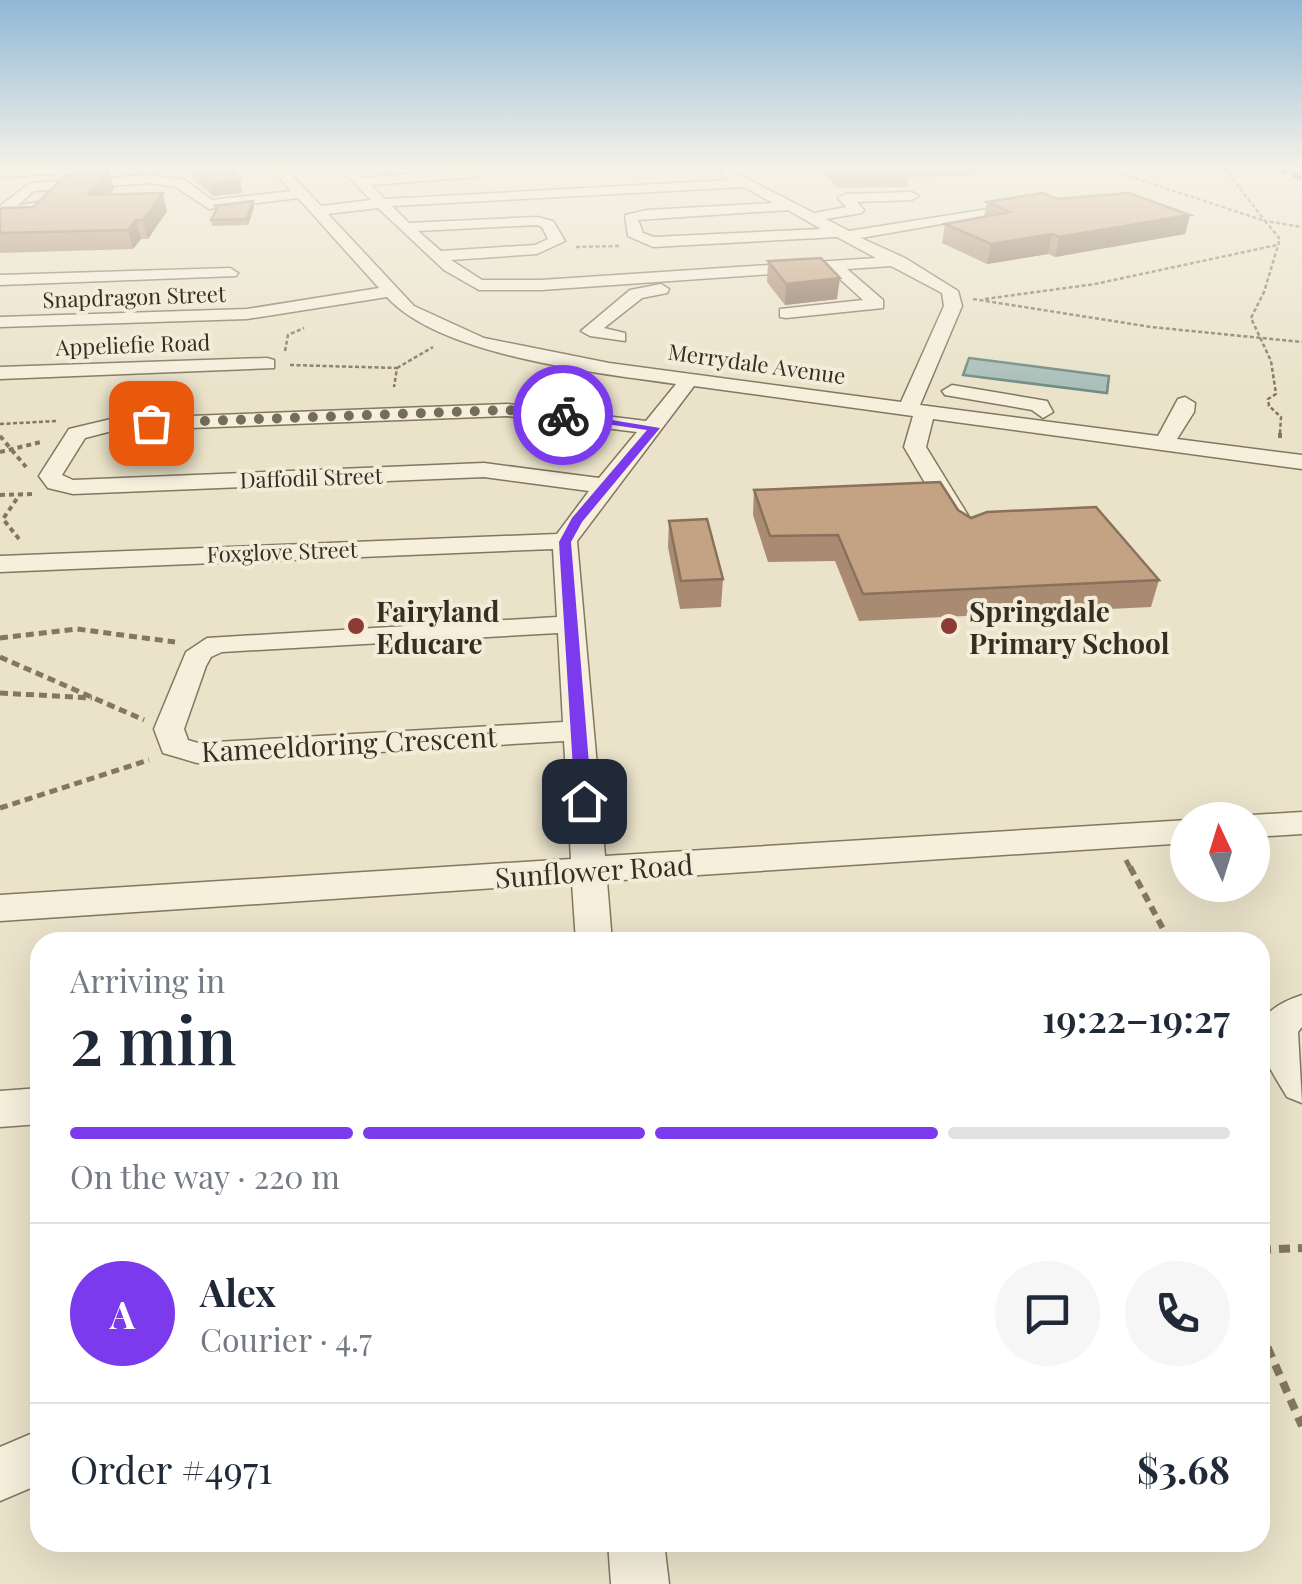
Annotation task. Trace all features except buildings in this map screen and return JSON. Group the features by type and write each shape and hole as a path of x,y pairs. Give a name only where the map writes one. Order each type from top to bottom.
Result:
{"street":[{"name":"Merrydale Avenue","path":"341,240 388,292 419,317 479,342 580,364 1302,462"},
{"path":"422,240 471,283 696,289"},
{"path":"439,256 548,248 557,240"},
{"path":"647,240 671,240"},
{"path":"866,240 938,282 954,296 916,410 915,447 968,534"},
{"path":"618,337 590,331 636,294 696,289 833,265 899,261"},
{"path":"786,313 877,304 833,265"},
{"path":"0,280 60,300 230,273"},
{"path":"490,286 496,298 513,304"},
{"name":"Snapdragon Street","path":"0,322 60,300 235,315 388,292"},
{"path":"0,374 60,300"},
{"path":"304,306 312,314 310,326"},
{"name":"Appeliefie Road","path":"0,374 267,364"},
{"path":"390,414 396,377"},
{"path":"593,932 565,542 690,379"},
{"path":"952,391 1040,405 1043,414 1038,426"},
{"path":"1164,443 1182,416 1185,403"},
{"path":"50,476 82,433 390,414 525,410 654,428"},
{"name":"Daffodil Street","path":"50,476 56,483 73,487 484,470 605,486"},
{"name":"Foxglove Street","path":"2,564 565,542"},
{"path":"208,648 232,640 570,624"},
{"name":"Kameeldoring Crescent","path":"208,648 192,666 171,738 197,752 578,731"},
{"path":"1270,825 1302,823"},
{"name":"Sunflower Road","path":"0,908 1170,832"},
{"path":"1302,1011 1280,1021 1278,1031 1281,1051 1302,1085"},
{"path":"0,1109 30,1107"},
{"path":"0,1474 30,1460"},
{"path":"637,1552 640,1584"}],"path":[{"path":"1280,240 1264,292 1251,318 1275,376 1276,394 1268,399 1269,406 1280,417 1280,451"},
{"path":"548,248 653,242"},
{"path":"977,299 1080,288 1277,245"},
{"path":"954,296 1056,314 1302,342"},
{"path":"267,364 284,353 288,335 310,326"},
{"path":"267,364 396,377 434,347"},
{"path":"0,424 68,420 82,433"},
{"path":"0,452 82,433"},
{"path":"0,436 32,475 50,476"},
{"path":"2,564 18,539 4,519 20,494"},
{"path":"0,638 45,631 104,630 208,648"},
{"path":"0,658 95,698 171,738 139,764 0,808"},
{"path":"0,692 95,698"},
{"path":"1113,836 1165,932"},
{"path":"1270,1250 1302,1248"},
{"path":"1270,1353 1302,1426"}],"water":[{"path":"969,358 1109,376 1107,393 963,375"}],"way so far":[{"path":"151,423 507,410 563,415"}],"place":[{"name":"Fairyland Educare","path":"356,626"},
{"name":"Springdale Primary School","path":"949,626"}],"route":[{"path":"563,415 654,428 576,521 565,542 584,801"}]}
